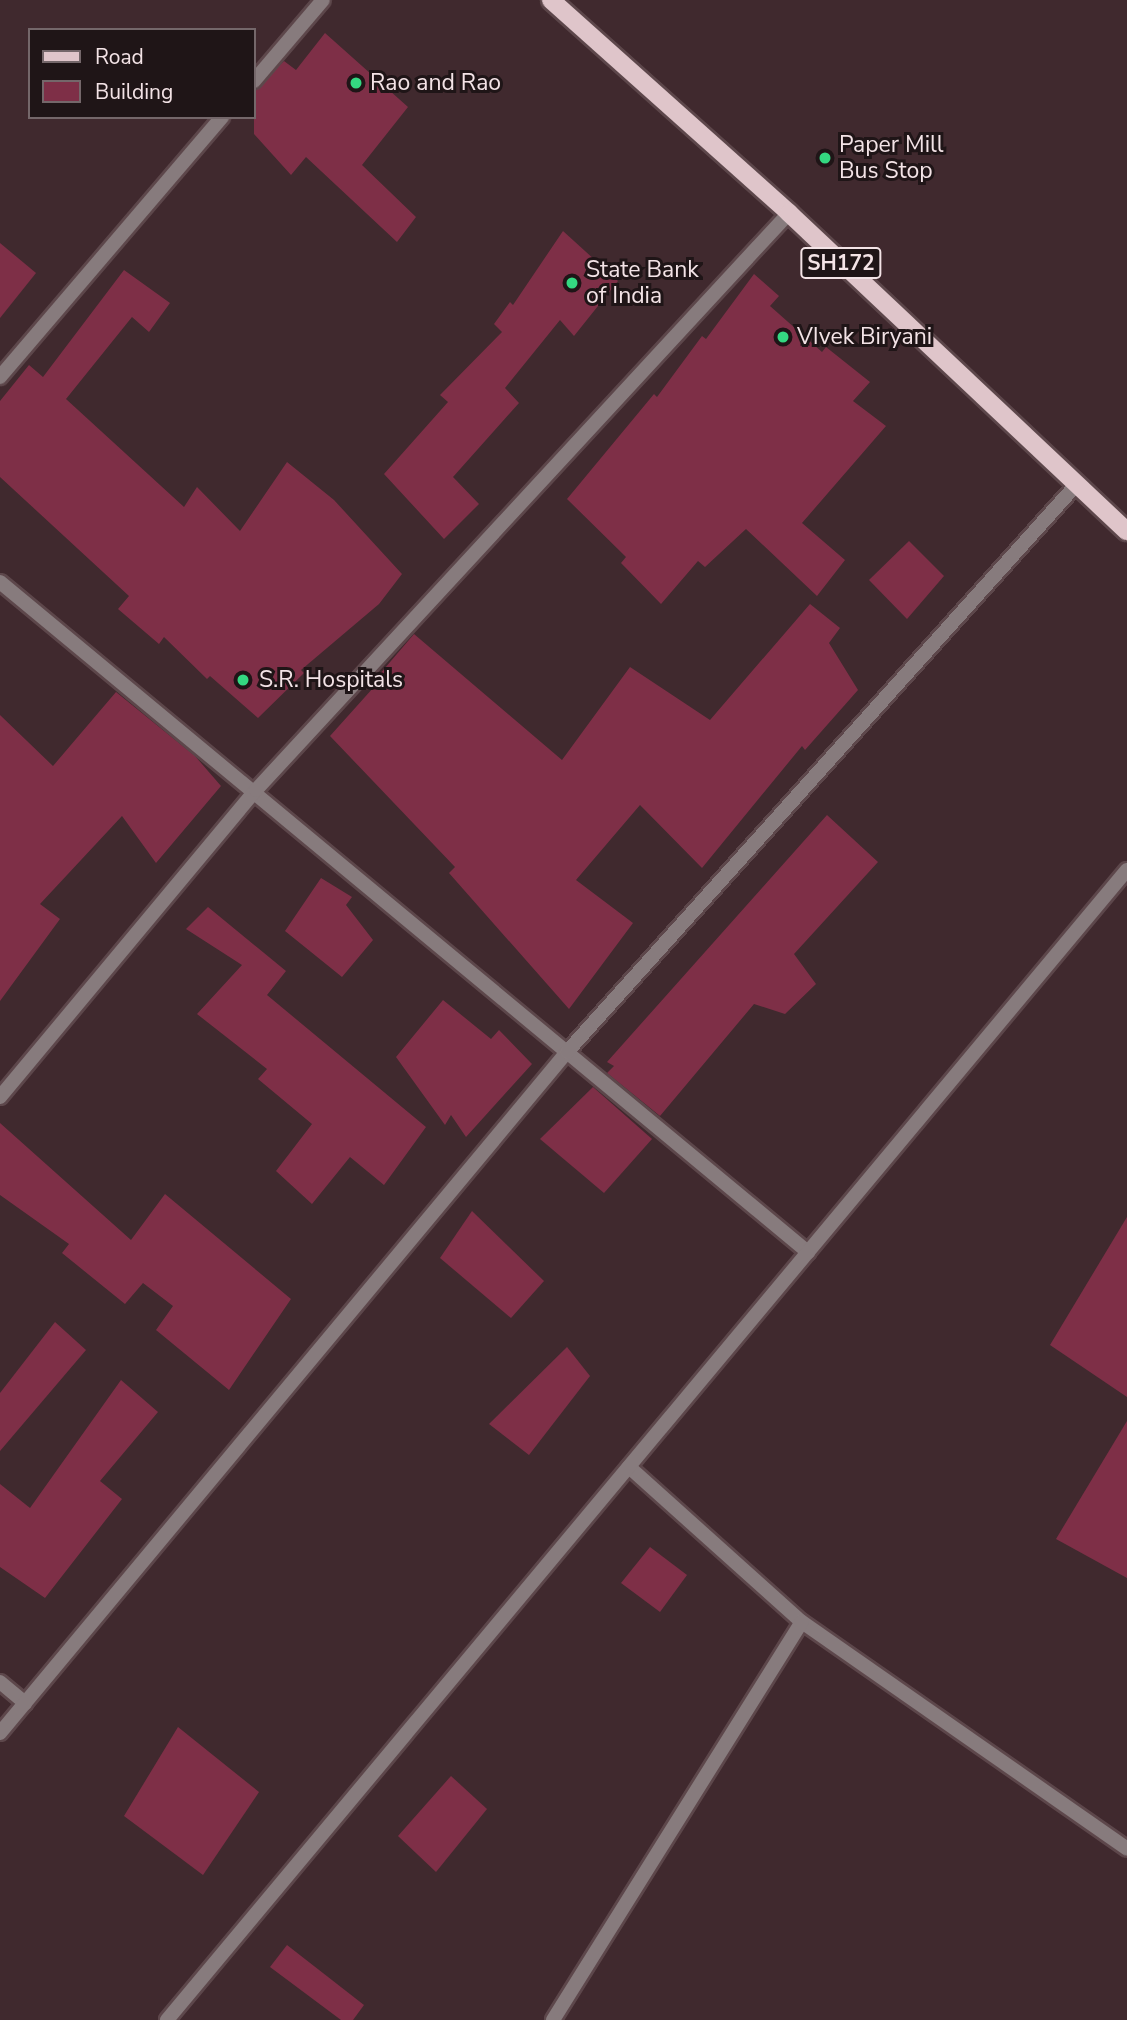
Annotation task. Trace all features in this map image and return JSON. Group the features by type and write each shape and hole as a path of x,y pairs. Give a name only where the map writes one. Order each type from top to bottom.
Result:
{"main road":[{"name":"SH172","path":"551,0 789,214 1127,531"}],"street":[{"path":"256,79 323,0"},
{"path":"0,377 220,119"},
{"path":"0,1097 256,790 789,214"},
{"path":"0,1733 567,1052 1077,484"},
{"path":"0,582 256,790 808,1252"},
{"path":"167,2020 1127,870"},
{"path":"629,1466 802,1622 1127,1849"},
{"path":"553,2020 802,1622"},
{"path":"0,1682 25,1703"}],"building":[{"path":"325,33 408,107 362,165 416,217 397,242 306,157 291,175 254,134 256,88 284,61 296,70"},
{"path":"563,231 618,281 574,336 560,320 505,388 519,403 453,477 479,504 444,539 384,474 448,402 440,395 502,332 494,324 510,302 513,305"},
{"path":"0,243 36,273 0,318"},
{"path":"124,270 170,303 149,332 132,317 66,399 184,507 197,487 240,531 287,462 334,500 402,574 379,604 301,670 304,673 258,718 210,676 207,679 164,637 159,644 118,609 129,596 0,477 0,401 29,365 43,377"},
{"path":"754,274 779,296 770,306 822,352 826,347 870,382 853,401 886,426 802,523 845,560 817,596 746,529 705,567 698,561 661,604 621,563 626,557 567,499 654,394 657,397 702,336 706,339"},
{"path":"909,541 944,576 907,619 869,580"},
{"path":"810,604 840,628 829,643 858,690 805,750 802,746 702,868 640,805 576,880 633,923 569,1009 449,873 455,867 330,736 382,678 379,675 414,634 562,760 630,667 710,720"},
{"path":"116,692 195,756 221,786 156,863 122,816 40,904 60,919 0,1001 0,715 53,766"},
{"path":"827,815 878,862 794,954 816,984 785,1014 754,1004 660,1116 607,1073 614,1066 607,1062"},
{"path":"321,878 352,897 346,905 373,940 342,977 285,931"},
{"path":"208,907 286,971 267,995 426,1127 384,1185 350,1157 312,1204 276,1171 312,1124 258,1079 267,1069 197,1014 242,965 186,929"},
{"path":"443,1000 491,1039 499,1030 532,1064 466,1137 451,1115 445,1125 396,1057"},
{"path":"593,1087 652,1139 604,1193 540,1139"},
{"path":"0,1123 131,1240 165,1194 291,1299 229,1390 156,1330 173,1306 143,1283 125,1304 62,1253 69,1244 0,1195"},
{"path":"472,1211 544,1281 511,1318 440,1258"},
{"path":"1127,1217 1127,1397 1050,1345"},
{"path":"55,1322 86,1350 0,1451 0,1393"},
{"path":"567,1347 590,1376 529,1455 489,1424"},
{"path":"121,1380 158,1412 100,1481 122,1499 45,1598 0,1567 0,1484 30,1508"},
{"path":"1127,1421 1127,1578 1056,1539"},
{"path":"650,1547 687,1575 660,1612 621,1583"},
{"path":"178,1727 259,1792 203,1875 124,1816"},
{"path":"451,1776 487,1809 436,1872 398,1836"},
{"path":"287,1945 364,2005 353,2020 341,2020 270,1967"}],"place":[{"name":"Rao and Rao","path":"356,83"},
{"name":"Paper Mill Bus Stop","path":"825,158"},
{"name":"State Bank of India","path":"572,283"},
{"name":"VIvek Biryani","path":"783,337"},
{"name":"S.R. Hospitals","path":"243,680"}]}
